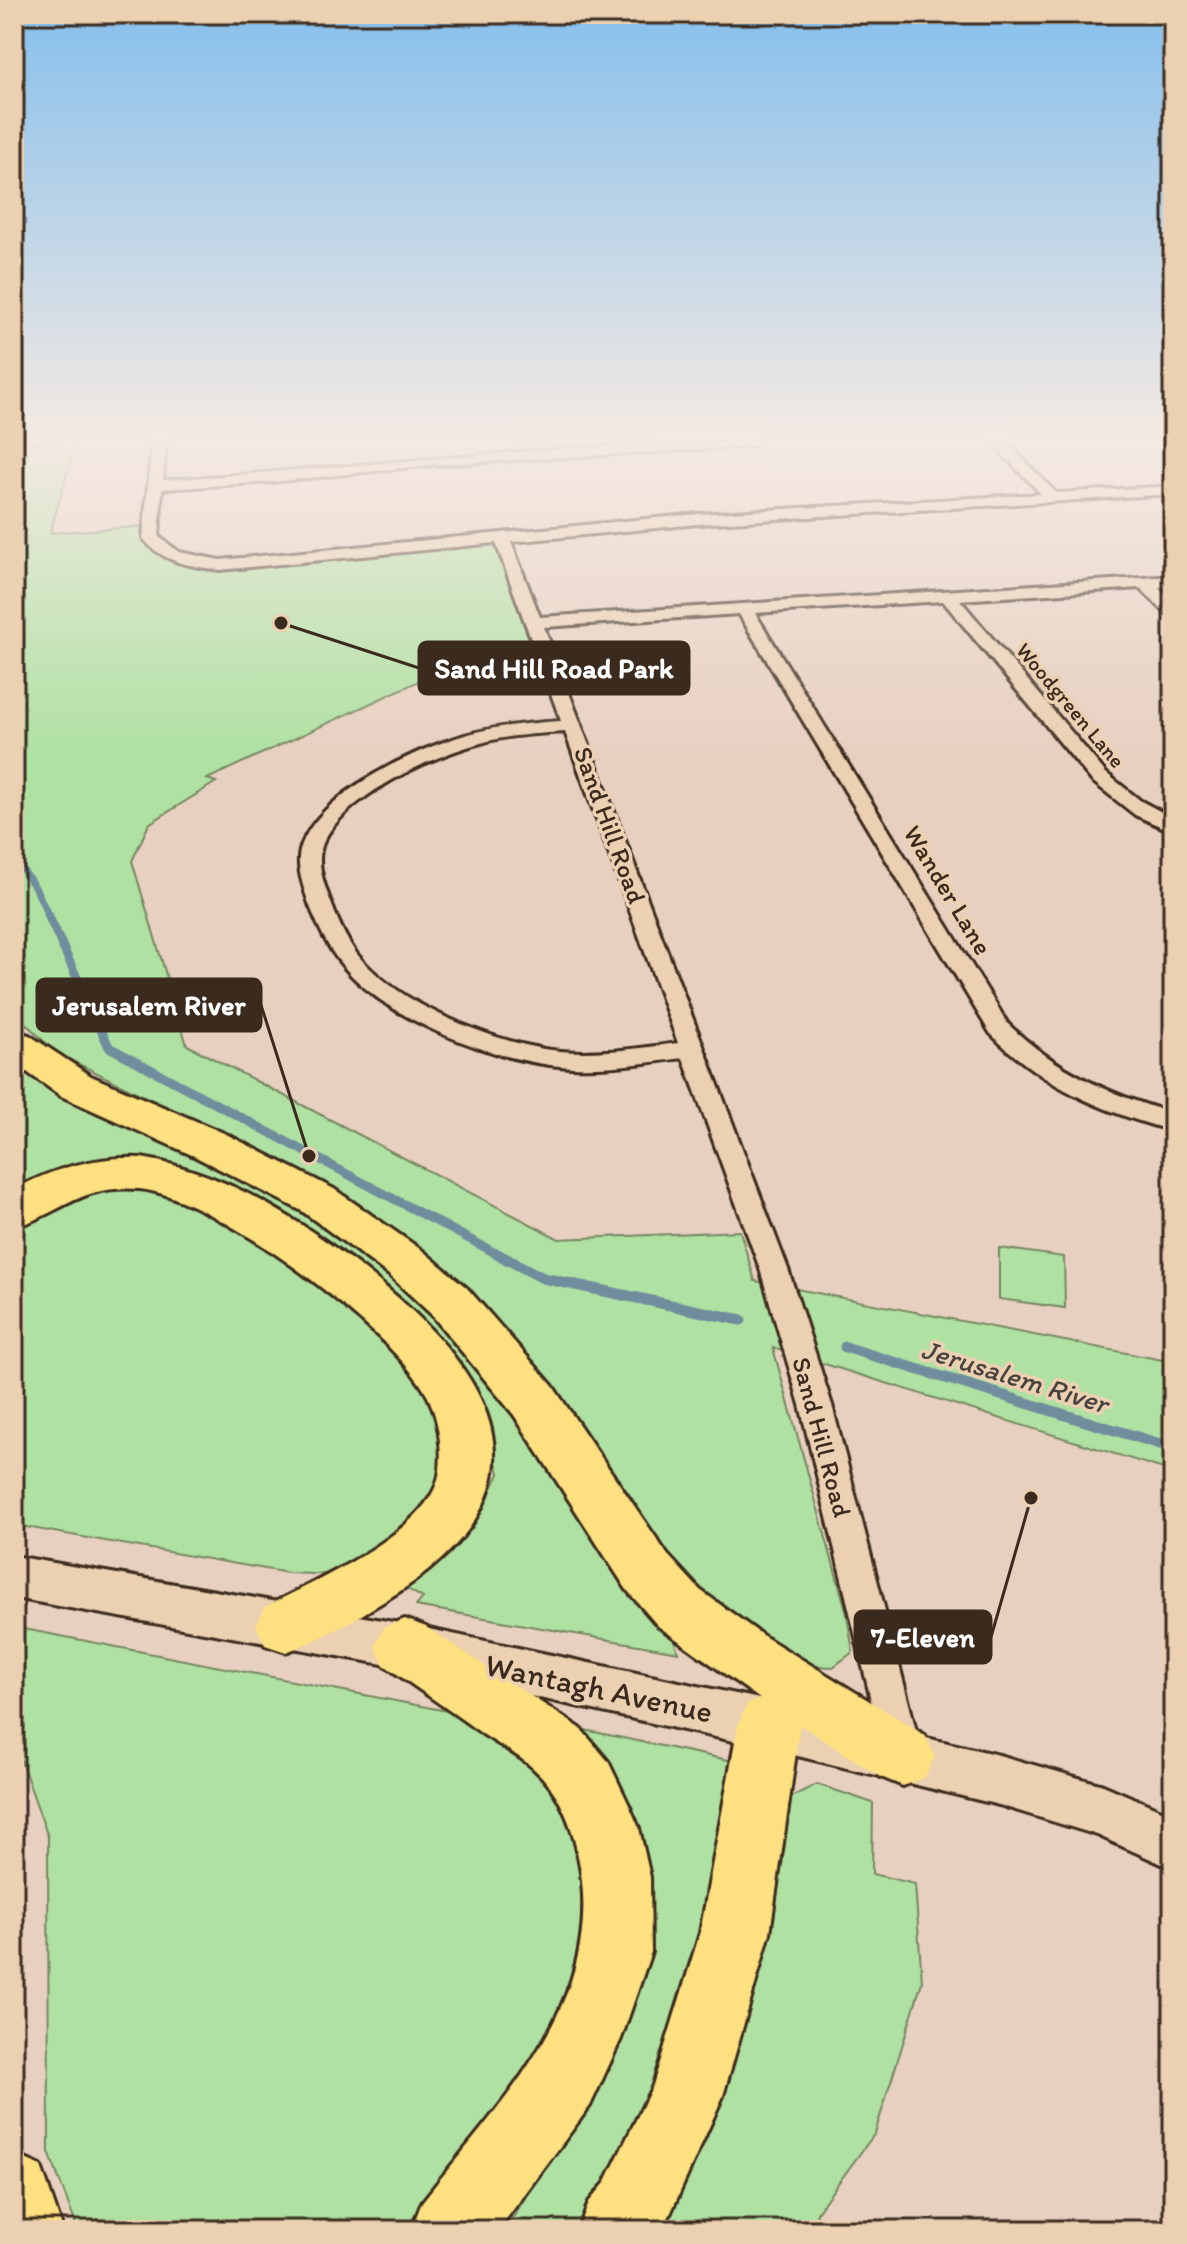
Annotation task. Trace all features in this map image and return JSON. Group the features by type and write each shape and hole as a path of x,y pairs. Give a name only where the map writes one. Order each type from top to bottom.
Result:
{"highway":[{"path":"14,1044 76,1086 210,1145 318,1200 406,1263 449,1301 524,1388 647,1572 679,1608 741,1654 903,1756"},
{"path":"14,1211 48,1190 86,1176 119,1172 187,1184 229,1203 306,1250 371,1302 413,1343 448,1384 466,1424 465,1476 458,1503 423,1546 286,1626"},
{"path":"405,1646 558,1749 585,1783 606,1828 616,1877 616,1952 596,2014 564,2080 450,2230"},
{"path":"617,2230 632,2210 686,2096 735,1933 769,1725"},
{"path":"14,2193 24,2230"}],"main road":[{"name":"Wantagh Avenue","path":"14,1577 405,1646 769,1725 903,1756 1103,1811 1173,1842"}],"street":[{"path":"157,547 173,556 202,563 243,565 433,547"},
{"name":"Sand Hill Road","path":"506,547 742,1177 816,1405 903,1756"},
{"path":"535,622 1173,581"},
{"path":"1144,583 1173,610"},
{"name":"Woodgreen Lane","path":"947,595 1099,777 1124,801 1173,826"},
{"name":"Wander Lane","path":"744,608 999,1028 1043,1069 1084,1092 1128,1110 1173,1122"},
{"path":"574,726 527,729 463,742 423,759 355,796 330,816 312,843 308,859 313,884 337,942 358,969 395,998 465,1033 544,1057 579,1060 692,1049"}],"green space":[{"path":"14,547 164,547 189,562 416,547 503,547 548,663 447,691 434,674 207,779 216,782 149,824 132,861 187,1045 559,1239 740,1231 755,1281 1173,1362 1173,1472 773,1348 846,1610 853,1652 833,1667 802,1665 698,1593 617,1491 523,1351 410,1241 224,1135 56,1053 14,1012"},
{"path":"14,1057 279,1194 382,1258 497,1377 689,1640 674,1640 678,1652 416,1606 423,1598 406,1588 472,1529 499,1474 479,1388 366,1268 270,1206 221,1186 40,1182 14,1200"},
{"path":"148,1181 289,1253 398,1345 455,1421 451,1497 342,1575 288,1573 14,1525 14,1232 35,1211 93,1184"},
{"path":"999,1248 1064,1257 1065,1308 999,1299"},
{"path":"14,1627 493,1720 542,1755 584,1836 599,1946 509,2129 415,2230 78,2230 49,2152 48,1837 14,1741"},
{"path":"575,1728 733,1761 743,1775 646,2130 580,2230 502,2230 514,2216 619,2047 648,1881"},
{"path":"817,1784 873,1803 872,1874 915,1884 922,1982 875,2133 817,2212 815,2230 649,2230 785,1800"}],"waterway":[{"name":"Jerusalem River","path":"14,857 36,889 49,917"},
{"name":"Jerusalem River","path":"48,915 109,1047 501,1256"},
{"name":"Jerusalem River","path":"497,1254 543,1278 741,1320"},
{"name":"Jerusalem River","path":"845,1347 1173,1448"}],"place":[{"name":"Sand Hill Road Park","path":"281,623"},
{"name":"Jerusalem River","path":"309,1156"},
{"name":"7-Eleven","path":"1031,1498"}]}
